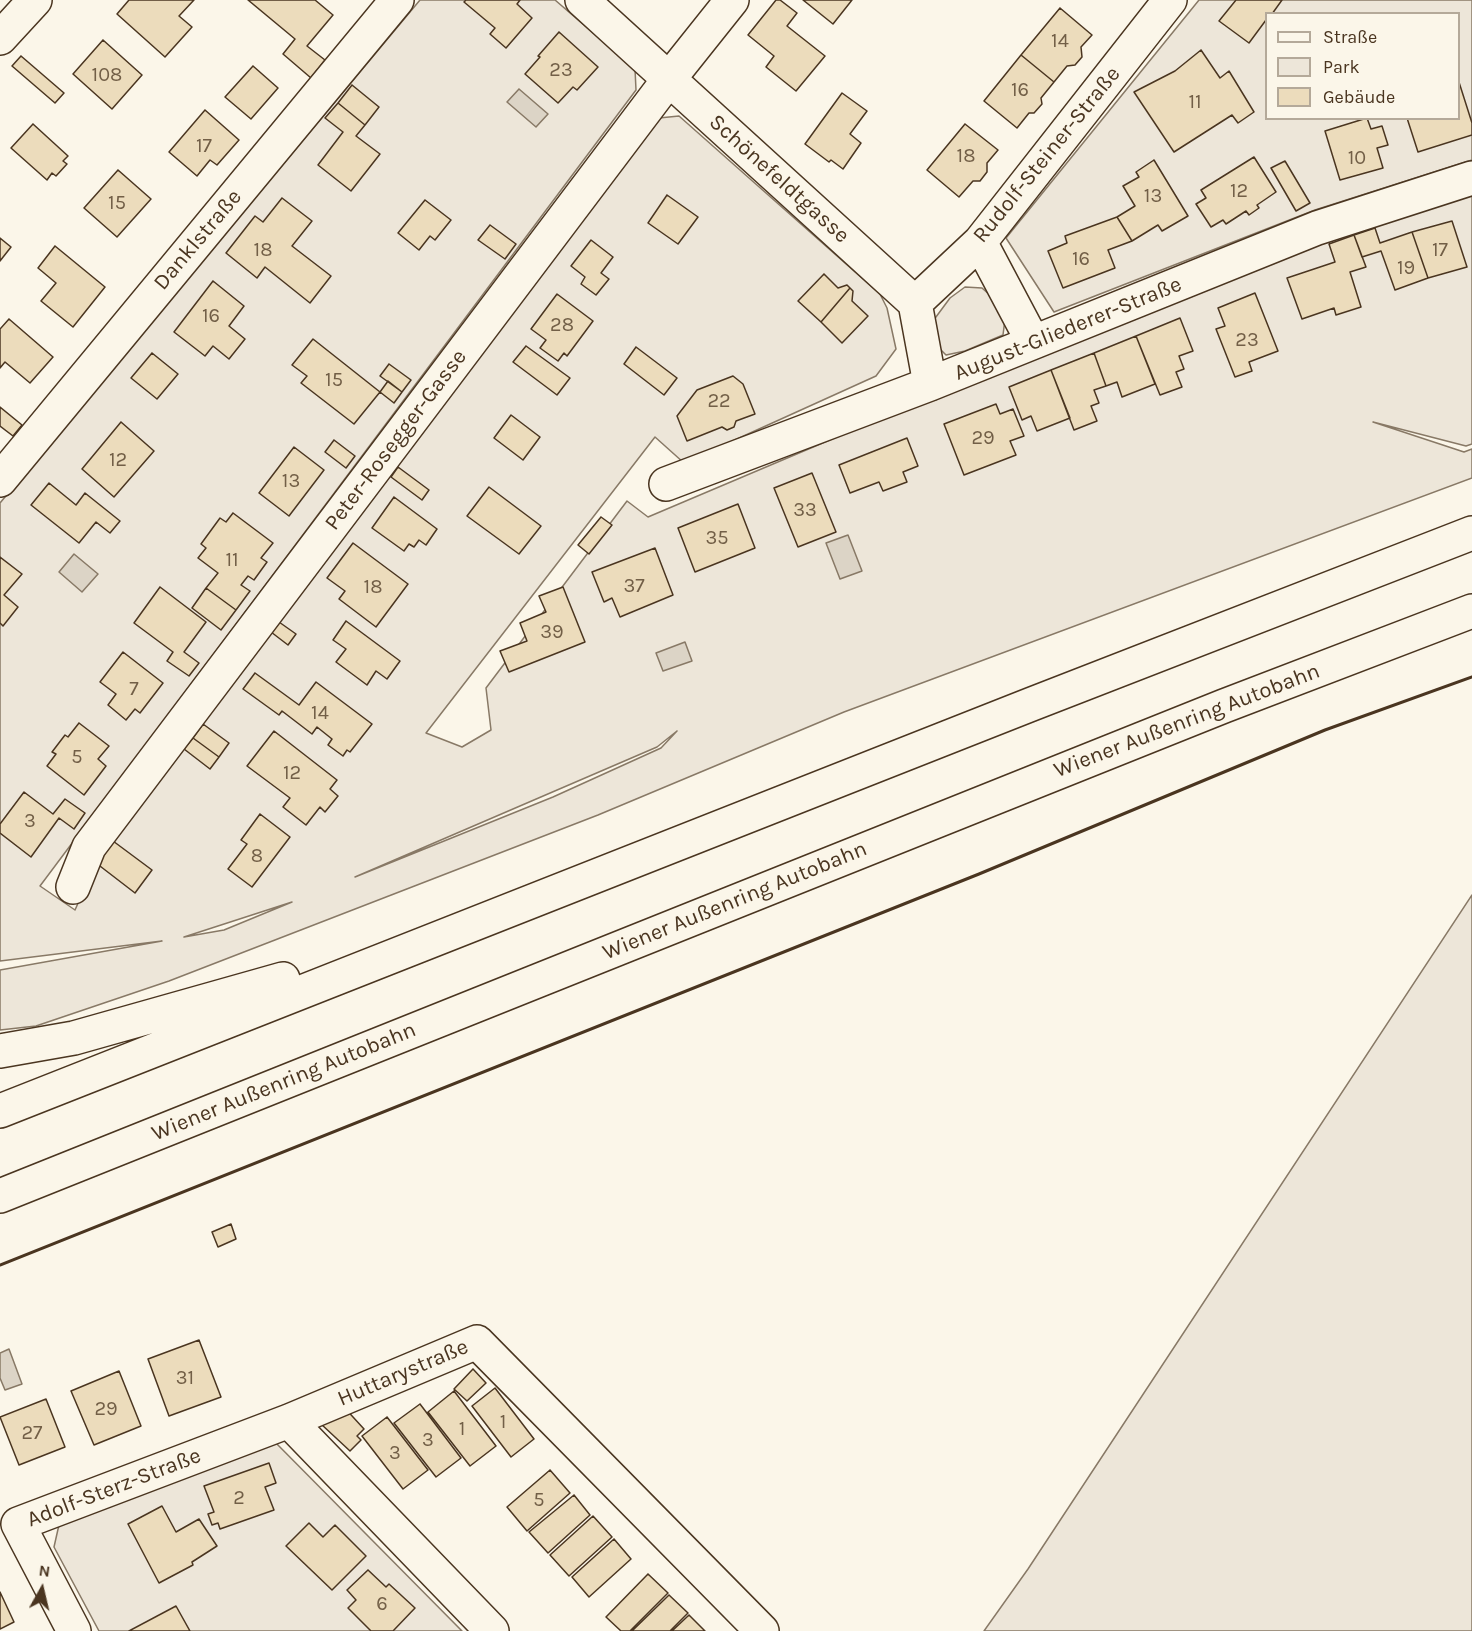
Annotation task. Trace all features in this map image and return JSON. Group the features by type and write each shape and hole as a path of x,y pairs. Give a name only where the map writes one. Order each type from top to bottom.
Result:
{"main road":[{"path":"0,38 35,0"},
{"name":"Danklstraße","path":"0,480 397,0"},
{"name":"Schönefeldtgasse","path":"582,0 915,303"},
{"name":"Peter-Rosegger-Gasse","path":"73,887 89,848 669,79 732,0"},
{"name":"Rudolf-Steiner-Straße","path":"915,303 980,242 1170,0"},
{"name":"August-Gliederer-Straße","path":"666,484 930,384 1317,228 1472,178"},
{"path":"980,242 1033,342"},
{"path":"915,303 930,384"},
{"path":"0,1111 1472,533"},
{"name":"Wiener Außenring Autobahn","path":"0,1196 1157,732 1472,611"},
{"path":"0,1051 74,1038 480,921"},
{"name":"Huttarystraße","path":"289,1421 477,1342 762,1631"},
{"path":"289,1421 492,1631"},
{"name":"Adolf-Sterz-Straße","path":"74,1631 18,1524 289,1421"}],"green space":[{"path":"420,0 555,0 635,69 636,90 40,886 75,910 96,863 659,118 679,116 880,294 887,308 896,349 876,376 684,463 655,437 426,733 462,747 491,730 486,688 627,501 648,517 1472,168 1472,444 1466,446 1373,422 1464,452 1472,449 1472,478 844,712 598,815 169,981 36,1026 0,1030 0,970 162,941 0,961 0,503","holes":["677,731 661,748 553,797 355,877 657,747","292,902 224,930 184,937"]},
{"path":"1199,0 1472,0 1472,160 1315,210 1054,312 1006,238"},
{"path":"965,287 982,288 991,296 1005,319 1003,335 965,351 946,355 938,347 933,321 950,298"},
{"path":"1472,895 1472,1631 984,1631 1028,1569"},
{"path":"273,1440 462,1631 99,1631 54,1547 63,1507"}],"shaded area":[{"path":"519,89 548,114 536,127 507,102"},
{"path":"848,535 862,571 840,579 826,543"},
{"path":"74,554 98,574 82,592 59,572"},
{"path":"685,642 692,661 663,671 656,653"},
{"path":"9,1349 22,1384 5,1390 0,1378 0,1353"}],"building":[{"path":"129,0 194,0 179,16 192,27 165,57 117,14"},
{"path":"248,0 315,0 333,15 307,46 325,60 311,78 283,54 295,39"},
{"path":"466,0 520,0 517,4 532,18 506,48 490,34 495,28 464,2"},
{"path":"776,0 780,0 797,13 787,26 825,56 796,91 766,67 774,56 748,35"},
{"path":"803,0 852,0 833,24"},
{"path":"1236,0 1282,0 1273,12 1265,12 1265,21 1249,43 1219,21"},
{"path":"1060,8 1092,35 1081,47 1082,57 1075,65 1067,66 1054,82 1021,55"},
{"path":"559,32 598,67 577,90 573,87 558,103 525,74"},
{"path":"103,40 142,75 112,109 73,74"},
{"path":"1201,50 1220,78 1229,71 1254,112 1238,123 1232,115 1174,152 1134,92 1175,71"},
{"path":"1021,55 1054,82 1041,98 1042,104 1034,113 1029,113 1017,128 984,101"},
{"path":"21,56 64,93 55,103 12,66"},
{"path":"253,66 278,88 251,119 225,97"},
{"path":"352,85 379,107 365,125 338,103"},
{"path":"1460,85 1472,123 1472,135 1418,152 1408,120 1460,120"},
{"path":"842,93 867,111 850,134 861,143 843,169 831,160 829,162 805,144"},
{"path":"338,103 365,125 356,136 380,154 351,191 318,165 343,132 325,118"},
{"path":"205,110 239,140 217,165 210,160 197,176 169,152"},
{"path":"1361,120 1368,120 1371,129 1382,126 1388,145 1377,148 1383,168 1340,180 1325,131"},
{"path":"33,124 68,156 63,161 67,164 56,176 52,173 47,180 11,148"},
{"path":"965,124 998,150 987,163 987,172 980,181 973,181 959,197 927,170"},
{"path":"1254,157 1276,192 1257,205 1259,208 1249,215 1246,211 1226,224 1223,220 1211,227 1196,204 1206,198 1201,190"},
{"path":"1154,160 1188,216 1162,231 1158,225 1132,241 1117,217 1135,206 1123,186 1139,177 1136,172"},
{"path":"1285,161 1310,203 1296,211 1271,168"},
{"path":"118,170 151,199 117,237 84,208"},
{"path":"667,195 698,217 678,244 648,223"},
{"path":"282,198 312,221 292,246 331,276 310,303 265,267 257,278 226,253 255,216 263,222"},
{"path":"425,200 451,220 435,240 430,236 419,250 398,233"},
{"path":"1117,217 1132,241 1108,250 1115,268 1063,288 1048,251 1067,243 1065,236"},
{"path":"1452,221 1467,267 1428,278 1412,232"},
{"path":"490,225 516,244 505,259 478,240"},
{"path":"1375,228 1380,243 1412,232 1428,278 1395,290 1381,251 1362,257 1354,235"},
{"path":"1354,235 1366,267 1350,272 1361,307 1336,315 1334,308 1302,319 1287,278 1335,262 1329,244"},
{"path":"0,238 11,247 0,261"},
{"path":"591,240 613,257 601,273 609,279 596,295 581,284 585,277 571,266"},
{"path":"55,246 105,287 73,327 41,301 56,283 38,268"},
{"path":"824,274 838,288 847,285 850,288 821,322 798,301"},
{"path":"213,281 244,306 229,326 245,339 229,359 213,346 205,356 174,332"},
{"path":"850,288 853,291 852,301 868,316 842,343 821,322"},
{"path":"1255,293 1278,351 1249,362 1252,371 1235,377 1216,329 1225,326 1218,308"},
{"path":"557,294 593,321 567,356 564,353 558,361 540,348 546,340 531,329"},
{"path":"1180,318 1193,351 1179,356 1184,369 1176,372 1182,387 1160,395 1136,336"},
{"path":"9,319 53,357 30,383 5,362 0,368 0,329"},
{"path":"1136,336 1155,384 1122,397 1117,382 1106,386 1094,353"},
{"path":"313,339 380,392 354,424 301,383 307,376 292,365"},
{"path":"526,346 570,378 557,395 513,362"},
{"path":"636,347 677,378 664,395 624,364"},
{"path":"152,353 178,374 157,399 131,378"},
{"path":"1094,353 1106,386 1094,390 1099,403 1091,406 1097,421 1074,430 1051,370"},
{"path":"389,364 411,380 402,392 380,376"},
{"path":"1051,370 1070,418 1037,431 1031,416 1022,420 1009,387"},
{"path":"733,376 743,384 755,414 736,421 734,427 727,430 722,427 687,441 677,416 697,390"},
{"path":"388,381 402,392 394,403 380,392"},
{"path":"996,404 1000,414 1013,409 1024,436 1010,441 1016,455 964,475 944,424"},
{"path":"0,407 22,425 13,436 0,426"},
{"path":"511,415 540,437 523,460 494,438"},
{"path":"121,422 154,451 114,497 82,469"},
{"path":"907,438 918,466 903,472 907,482 883,491 879,482 850,493 839,465"},
{"path":"334,440 355,456 346,468 325,452"},
{"path":"294,447 324,470 289,516 259,493"},
{"path":"398,467 429,490 422,500 391,477"},
{"path":"812,473 836,532 798,547 774,488"},
{"path":"49,483 76,505 85,493 120,521 110,533 96,522 79,543 31,505"},
{"path":"489,487 541,526 519,554 467,516"},
{"path":"394,497 437,529 426,545 419,540 414,547 409,544 404,551 372,528"},
{"path":"738,504 755,548 695,572 678,528"},
{"path":"233,513 273,543 261,558 267,562 254,580 248,576 241,585 250,591 236,610 206,588 218,573 198,558 206,548 201,544 220,518 226,522"},
{"path":"601,517 612,525 589,554 578,545"},
{"path":"353,543 408,584 376,627 339,599 345,591 327,578"},
{"path":"655,548 673,595 620,617 612,598 604,602 592,572"},
{"path":"0,557 22,574 4,595 18,607 3,626 0,623"},
{"path":"160,587 206,622 184,652 199,663 189,676 167,661 173,652 134,623"},
{"path":"563,587 585,642 509,672 500,651 527,641 520,623 546,612 539,596"},
{"path":"206,588 236,610 221,630 192,608"},
{"path":"346,621 400,661 387,679 376,671 367,685 336,662 346,649 333,640"},
{"path":"279,622 296,634 288,645 271,632"},
{"path":"123,652 163,683 140,713 135,709 126,720 108,705 116,694 100,682"},
{"path":"255,673 299,705 316,682 372,724 350,752 347,750 343,756 328,745 332,739 317,727 312,734 282,711 279,715 243,689"},
{"path":"79,723 109,746 98,759 106,766 84,795 47,766 56,754 52,752 65,735 68,737"},
{"path":"203,724 229,743 219,757 193,738"},
{"path":"274,731 337,780 330,789 338,796 325,812 320,807 306,825 283,807 290,798 247,766"},
{"path":"193,738 219,757 210,769 184,749"},
{"path":"24,792 53,814 65,799 85,813 74,829 59,818 31,857 0,833 0,824"},
{"path":"260,814 290,837 252,887 228,869 247,844 241,840"},
{"path":"113,841 152,870 135,893 96,863"},
{"path":"231,1224 236,1239 218,1247 212,1232"},
{"path":"199,1340 221,1397 169,1416 148,1359"},
{"path":"473,1369 486,1383 467,1401 454,1389"},
{"path":"119,1371 141,1426 94,1445 71,1391"},
{"path":"495,1388 534,1439 511,1457 472,1406"},
{"path":"454,1391 496,1446 470,1466 428,1412"},
{"path":"46,1399 65,1447 19,1465 0,1417"},
{"path":"420,1404 461,1458 436,1477 394,1423"},
{"path":"342,1405 364,1429 357,1436 361,1440 350,1451 321,1424"},
{"path":"387,1417 428,1470 403,1489 362,1436"},
{"path":"269,1463 276,1483 265,1487 274,1510 220,1529 218,1523 212,1525 208,1514 214,1512 204,1486"},
{"path":"550,1470 570,1493 527,1531 507,1507"},
{"path":"574,1495 590,1515 548,1553 529,1532"},
{"path":"162,1506 176,1532 199,1519 217,1546 192,1562 193,1565 159,1583 128,1524"},
{"path":"593,1516 612,1537 569,1576 550,1555"},
{"path":"309,1523 323,1537 335,1525 366,1556 332,1590 286,1546"},
{"path":"614,1539 631,1559 589,1597 572,1577"},
{"path":"368,1570 386,1587 389,1584 415,1608 393,1631 371,1631 348,1608 356,1600 347,1590"},
{"path":"648,1574 668,1593 630,1631 621,1631 606,1617"},
{"path":"0,1592 14,1622 0,1629"},
{"path":"669,1595 688,1613 670,1631 632,1631"},
{"path":"176,1606 190,1631 129,1631"},
{"path":"689,1615 705,1631 672,1631"}],"wall":[{"path":"0,1265 979,874 1325,730 1472,677"}]}
